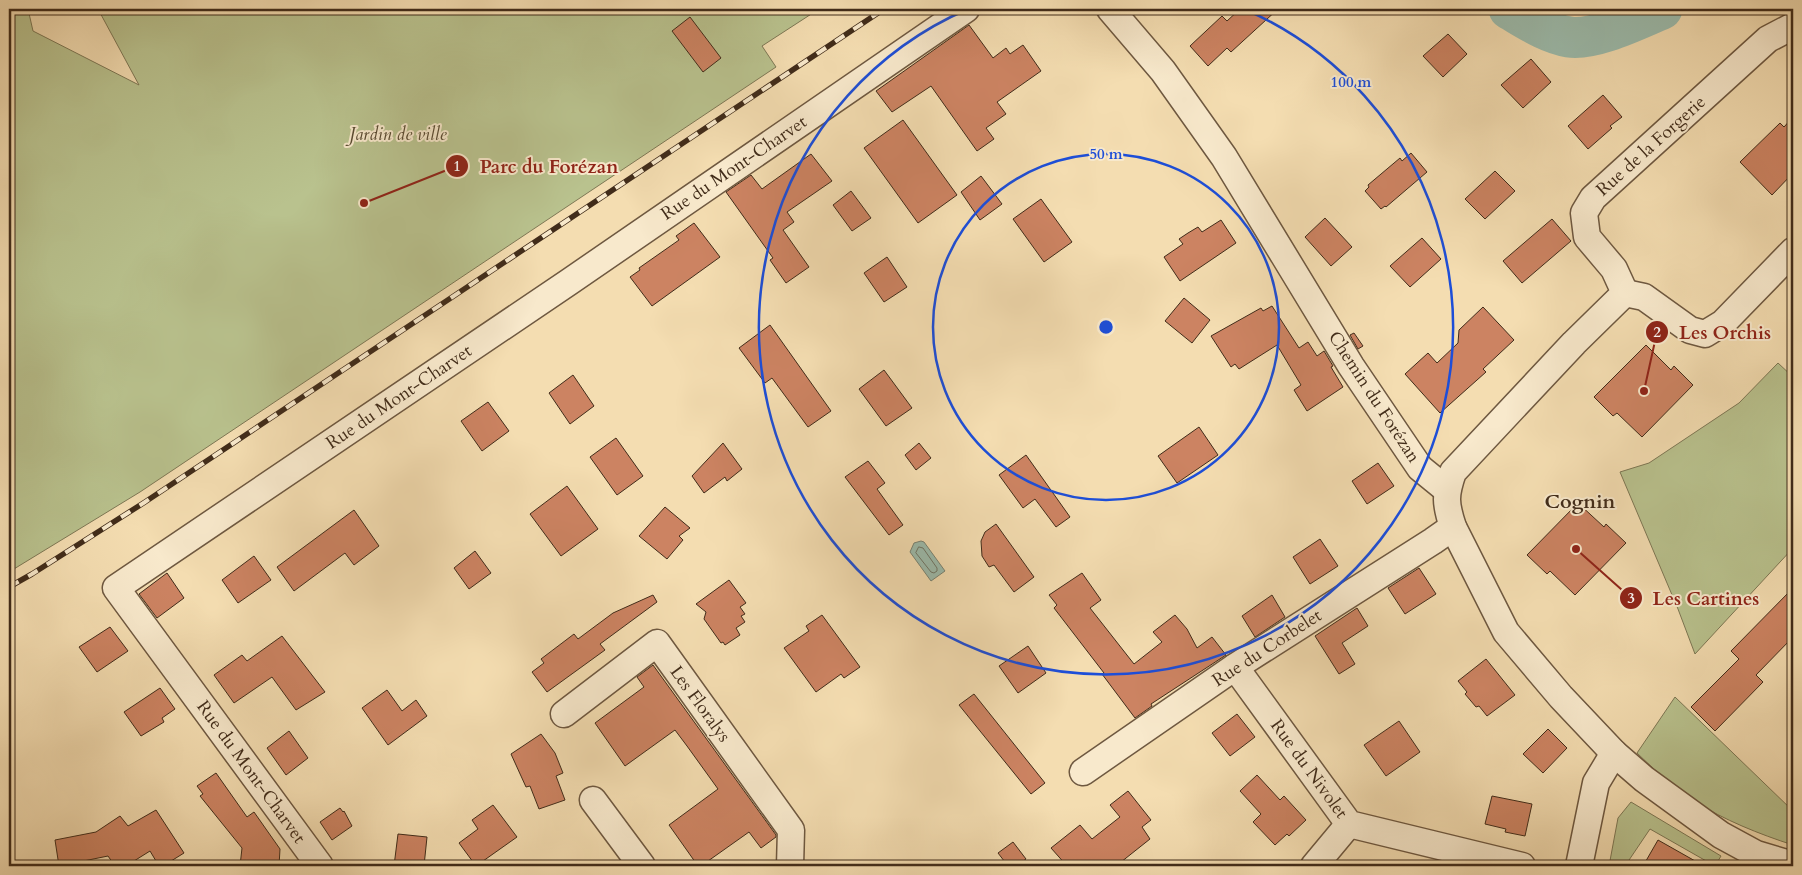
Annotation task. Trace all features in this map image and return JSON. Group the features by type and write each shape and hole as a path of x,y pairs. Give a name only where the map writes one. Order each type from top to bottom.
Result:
{"street":[{"name":"Rue du Mont-Charvet","path":"320,866 116,588 362,420 569,282 966,9"},
{"name":"Chemin du Forézan","path":"1110,9 1163,71 1224,157 1351,366 1420,468 1446,490"},
{"name":"Rue de la Forgerie","path":"1624,293 1614,269 1588,237 1584,213 1593,198 1768,39 1793,26"},
{"path":"1793,251 1723,323 1705,334 1690,330 1644,297 1624,293 1574,343 1453,472 1446,490 1447,509 1452,527 1506,632 1561,697 1614,752 1644,779 1721,835 1756,854 1793,865"},
{"name":"Rue du Corbelet","path":"1083,772 1235,667 1452,527"},
{"name":"Les Floralys","path":"564,714 657,643 791,830 790,866"},
{"name":"Rue du Nivolet","path":"1235,667 1349,824 1522,866"},
{"path":"1579,866 1596,783 1614,752"},
{"path":"593,800 642,866"},
{"path":"1314,866 1349,824"}],"green space":[{"name":"Jardin de ville","path":"9,9 28,9 33,31 139,85 98,9 819,9 762,46 776,67 140,492 9,572"},
{"path":"1778,363 1793,377 1793,548 1695,654 1620,472 1649,463 1739,403"},
{"path":"1675,697 1793,811 1793,845 1742,826 1705,808 1671,785 1637,753"},
{"path":"1631,802 1721,856 1715,866 1650,829 1625,866 1609,866 1618,818"}],"water":[{"path":"924,542 945,571 931,581 910,552 914,543"}],"building":[{"path":"1240,9 1278,9 1231,52 1227,48 1208,66 1190,46 1222,16 1227,21"},
{"path":"690,17 721,58 703,72 672,31"},
{"path":"969,25 993,58 1006,48 1010,54 1023,45 1041,71 997,102 1006,114 986,128 994,139 977,151 931,86 892,112 876,91"},
{"path":"1448,34 1467,54 1443,77 1423,56"},
{"path":"1531,59 1551,82 1523,108 1501,85"},
{"path":"1603,95 1622,117 1610,126 1612,128 1588,149 1568,126"},
{"path":"1793,117 1793,173 1772,195 1740,162 1780,123 1784,127"},
{"path":"903,120 957,195 918,223 864,148"},
{"path":"1411,153 1427,172 1386,207 1381,209 1365,191 1369,187 1368,185 1400,158 1402,161"},
{"path":"811,154 832,181 787,212 794,222 783,230 809,267 786,283 770,260 773,258 726,192 751,175 762,189"},
{"path":"1495,171 1515,191 1485,219 1465,199"},
{"path":"981,176 1002,204 980,220 961,192"},
{"path":"851,191 871,218 852,231 833,205"},
{"path":"1041,199 1072,242 1044,262 1013,219"},
{"path":"1325,218 1352,247 1331,266 1305,237"},
{"path":"1552,219 1571,241 1522,283 1503,261"},
{"path":"1221,220 1236,243 1180,281 1164,257 1183,244 1179,239 1188,233 1198,227 1202,232"},
{"path":"694,223 720,257 652,306 630,277 640,270 639,268 679,240 676,236"},
{"path":"1422,238 1441,259 1410,287 1390,266"},
{"path":"887,257 907,287 884,302 864,273"},
{"path":"1184,298 1210,320 1192,343 1165,321"},
{"path":"1272,306 1299,348 1308,342 1317,356 1324,351 1343,387 1307,411 1294,390 1301,385 1277,345 1239,369 1235,364 1231,367 1211,336 1261,308 1263,311"},
{"path":"1483,307 1514,340 1483,369 1486,372 1440,413 1405,374 1428,353 1437,363 1458,343 1459,330"},
{"path":"770,325 831,411 808,427 772,378 765,383 739,348"},
{"path":"1354,333 1363,346 1358,349 1350,335"},
{"path":"1646,345 1671,370 1674,366 1693,385 1642,437 1617,413 1613,416 1594,397"},
{"path":"884,370 912,408 886,426 859,389"},
{"path":"573,375 594,406 570,424 549,393"},
{"path":"488,402 509,431 482,451 461,421"},
{"path":"1199,427 1218,455 1177,483 1158,456"},
{"path":"616,438 643,476 617,495 590,457"},
{"path":"723,443 742,469 727,481 725,477 704,493 692,476"},
{"path":"919,443 931,458 916,470 905,455"},
{"path":"1026,455 1070,517 1056,527 1035,499 1023,508 999,475"},
{"path":"868,461 885,483 877,489 903,525 889,535 845,477"},
{"path":"1378,463 1394,486 1367,504 1352,481"},
{"path":"567,486 598,529 561,556 530,514"},
{"path":"1578,503 1604,527 1606,524 1626,543 1575,595 1550,571 1547,574 1527,555"},
{"path":"665,507 690,528 679,536 683,540 667,559 639,536"},
{"path":"354,510 379,546 354,565 345,553 294,591 277,567"},
{"path":"996,524 1034,577 1014,592 994,565 989,567 982,556 981,541 985,532"},
{"path":"1320,539 1338,566 1310,584 1293,557"},
{"path":"475,551 491,573 469,589 454,568"},
{"path":"254,556 271,580 238,603 222,580"},
{"path":"1419,568 1436,594 1405,614 1388,588"},
{"path":"167,573 184,598 157,618 139,594"},
{"path":"1082,573 1101,600 1090,608 1134,664 1162,642 1153,632 1175,615 1187,629 1197,648 1212,637 1226,655 1151,704 1152,706 1135,718 1102,674 1104,673 1054,608 1057,605 1049,595"},
{"path":"729,580 746,603 740,607 745,614 741,616 745,622 736,628 740,635 725,645 723,642 721,643 704,619 706,612 696,604"},
{"path":"1793,588 1793,637 1756,675 1763,682 1715,731 1691,707 1739,659 1731,651"},
{"path":"653,595 657,602 600,644 605,650 547,692 532,672 544,663 541,659 574,634 578,639 613,613"},
{"path":"1272,595 1285,617 1255,637 1242,616"},
{"path":"1357,608 1368,626 1342,643 1355,664 1339,674 1315,636"},
{"path":"822,615 860,667 844,678 841,674 816,692 784,648 809,631 806,626"},
{"path":"110,627 128,651 97,672 79,647"},
{"path":"282,636 325,692 296,710 272,677 234,703 214,675 242,655 247,661"},
{"path":"1028,646 1046,673 1018,693 999,666"},
{"path":"1486,659 1515,695 1487,716 1465,694 1467,692 1458,681"},
{"path":"653,665 776,835 776,837 761,848 749,832 701,866 698,866 669,825 718,789 675,730 625,766 595,723 644,687 637,677"},
{"path":"160,688 175,709 162,718 164,722 141,736 124,712"},
{"path":"387,690 402,711 416,700 427,716 388,745 362,708"},
{"path":"974,694 1045,783 1031,794 959,705"},
{"path":"1237,714 1255,737 1230,756 1212,733"},
{"path":"1399,721 1420,752 1386,776 1364,745"},
{"path":"1548,729 1567,748 1543,773 1523,754"},
{"path":"289,731 308,758 286,775 267,748"},
{"path":"541,734 555,753 563,773 556,776 565,800 539,809 530,786 526,787 511,754"},
{"path":"216,773 247,817 254,812 280,849 279,866 240,866 242,848 200,796 203,794 197,786"},
{"path":"1257,775 1280,800 1284,796 1306,820 1289,836 1287,834 1275,845 1253,822 1261,814 1240,791"},
{"path":"1128,791 1151,820 1142,827 1150,839 1116,866 1067,866 1051,848 1080,825 1092,839 1120,817 1110,805"},
{"path":"1492,796 1532,804 1525,836 1505,832 1506,829 1485,824"},
{"path":"493,805 517,837 476,866 459,843 478,829 472,820"},
{"path":"340,808 344,811 352,826 332,840 320,822"},
{"path":"156,810 184,853 163,866 159,866 150,851 126,866 115,866 108,856 59,866 55,840 96,832 120,816 128,826"},
{"path":"398,834 427,837 424,866 394,866"},
{"path":"1658,840 1704,866 1643,866"},
{"path":"1013,842 1026,859 1016,866 1008,866 998,853"}],"waterway":[{"path":"1509,9 1538,26 1569,37 1591,36 1603,33 1662,9"}],"railway":[{"path":"9,587 145,502 884,9"}],"place":[{"name":"Parc du Forézan","path":"364,203"},
{"name":"Les Orchis","path":"1644,391"},
{"name":"Les Cartines","path":"1576,549"}],"district":[{"name":"Cognin","path":"1580,501"}]}
